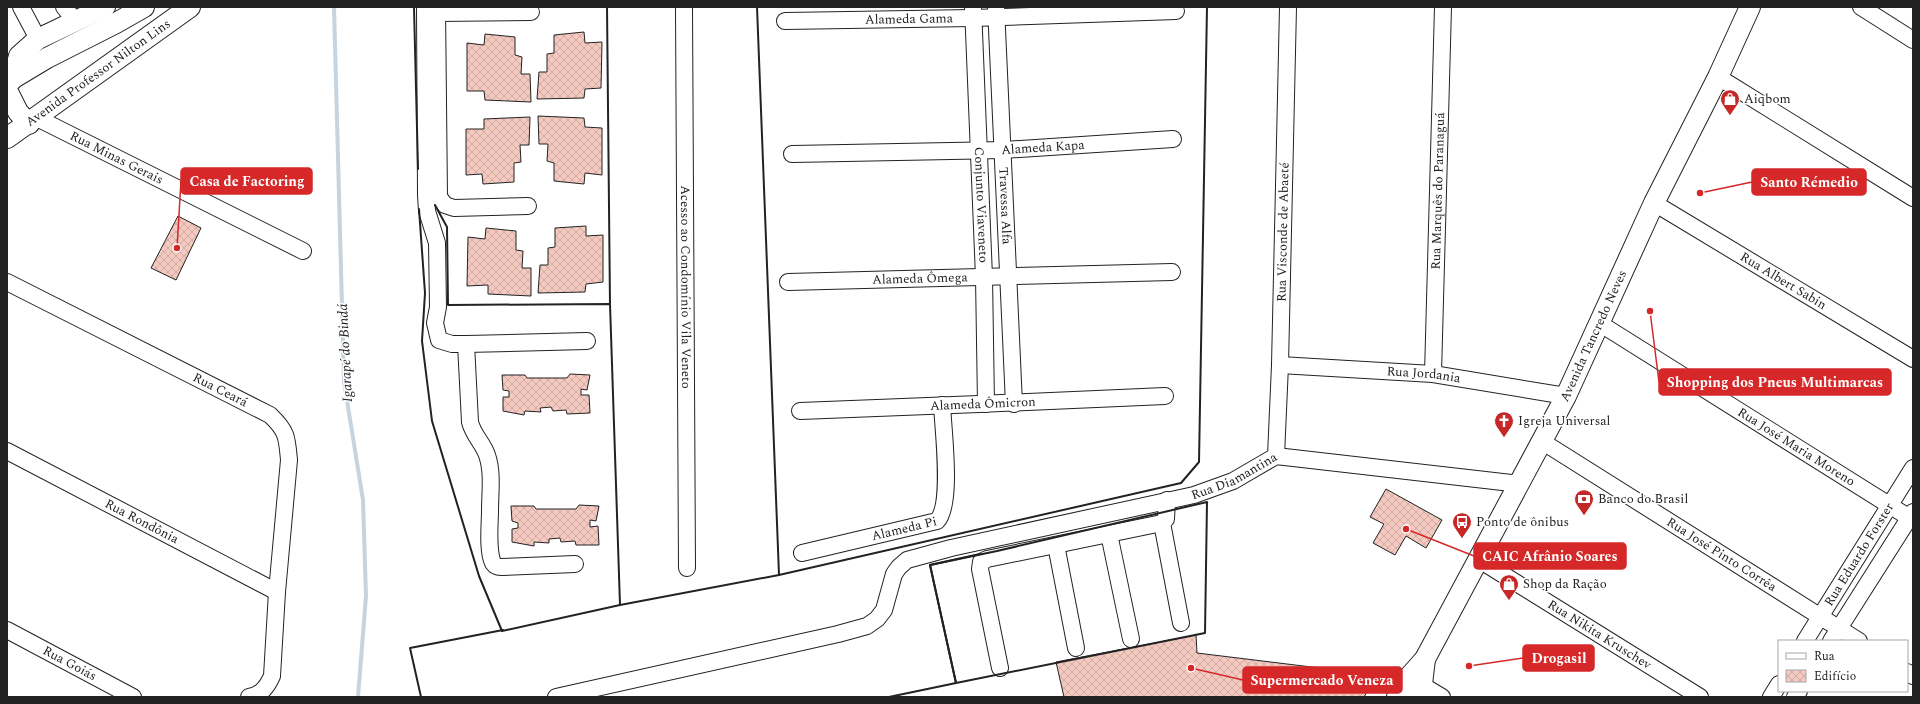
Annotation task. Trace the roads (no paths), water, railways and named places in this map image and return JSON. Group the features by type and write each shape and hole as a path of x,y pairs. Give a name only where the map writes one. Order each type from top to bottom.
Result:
{"main road":[{"path":"33,121 18,112 8,84 19,56 70,14 105,7"},
{"name":"Avenida Professor Nilton Lins","path":"8,84 47,58 116,24 144,7"},
{"name":"Avenida Professor Nilton Lins","path":"7,138 33,121 190,7"},
{"name":"Avenida Tancredo Neves","path":"1397,697 1415,686 1426,659 1478,559 1543,442 1566,396 1654,203 1718,77 1750,7"}],"street":[{"path":"21,7 38,39"},
{"name":"Acesso ao Condomínio Vila Veneto","path":"684,7 687,568"},
{"name":"Rua Visconde de Abaeté","path":"1276,456 1280,365 1288,7"},
{"name":"Rua Marquês do Paranaguá","path":"1433,374 1443,7"},
{"path":"1861,7 1913,40"},
{"path":"433,9 531,12"},
{"path":"433,9 439,197 445,205 454,208 528,206"},
{"path":"433,9 426,195 428,211 436,243 438,307 435,323 439,340 452,344 587,341"},
{"name":"Alameda Gama","path":"785,21 973,12 1176,11"},
{"name":"Conjunto Viaveneto","path":"973,12 980,150 986,404"},
{"name":"Travessa Alfa","path":"996,12 1004,150 1014,404"},
{"path":"1718,77 1913,198"},
{"name":"Rua Minas Gerais","path":"33,121 303,251"},
{"name":"Alameda Kapa","path":"792,154 1004,150 1173,139"},
{"name":"Rua Albert Sabin","path":"1654,203 1913,359"},
{"name":"Alameda Ômega","path":"788,282 1172,272"},
{"name":"Rua Ceará","path":"7,282 270,415 283,427 288,441 289,460 277,592"},
{"name":"Rua José Maria Moreno","path":"1599,323 1891,505 1912,516"},
{"path":"466,344 470,422 474,434 480,441 487,456 490,475 490,542 493,562 497,566 501,567 575,564"},
{"name":"Rua Jordania","path":"1280,365 1433,374 1566,396"},
{"name":"Alameda Ômicron","path":"800,411 942,405 1014,404 1165,396"},
{"name":"Alameda Pi","path":"802,553 937,521 940,518 946,497 942,405"},
{"name":"Rua José Pinto Corrêa","path":"1543,442 1820,615 1835,635 1855,640"},
{"name":"Rua Rondônia","path":"7,452 277,592"},
{"name":"Rua Diamantina","path":"556,697 838,634 867,626 877,619 884,610 894,574 907,560 951,548 1194,495 1233,481 1276,456 1520,484"},
{"name":"Rua Eduardo Forster","path":"1806,640 1913,468"},
{"path":"1000,668 980,569 981,562 987,559 1162,523 1166,519 1167,500"},
{"name":"Rua Eduardo Forster","path":"1835,635 1912,516"},
{"path":"1162,523 1181,623"},
{"path":"1109,534 1130,639"},
{"path":"1056,545 1076,648"},
{"name":"Rua Nikita Kruschev","path":"1478,559 1700,697"},
{"path":"251,697 264,688 272,676 277,592"},
{"name":"Rua Goiás","path":"7,630 133,697"},
{"path":"1415,686 1442,697"},
{"path":"1771,697 1778,686"}],"waterway":[{"name":"Igarapé do Bindá","path":"334,7 344,382 363,500 366,596 358,697"}],"place":[{"name":"Aiqbom","path":"1730,116"},
{"name":"Santo Rémedio","path":"1700,193"},
{"name":"Casa de Factoring","path":"177,248"},
{"name":"Shopping dos Pneus Multimarcas","path":"1650,311"},
{"name":"Igreja Universal","path":"1504,438"},
{"name":"Banco do Brasil","path":"1584,516"},
{"name":"CAIC Afrânio Soares","path":"1406,529"},
{"name":"Ponto de ônibus","path":"1462,539"},
{"name":"Shop da Ração","path":"1509,601"},
{"name":"Drogasil","path":"1469,666"},
{"name":"Supermercado Veneza","path":"1191,668"}]}
